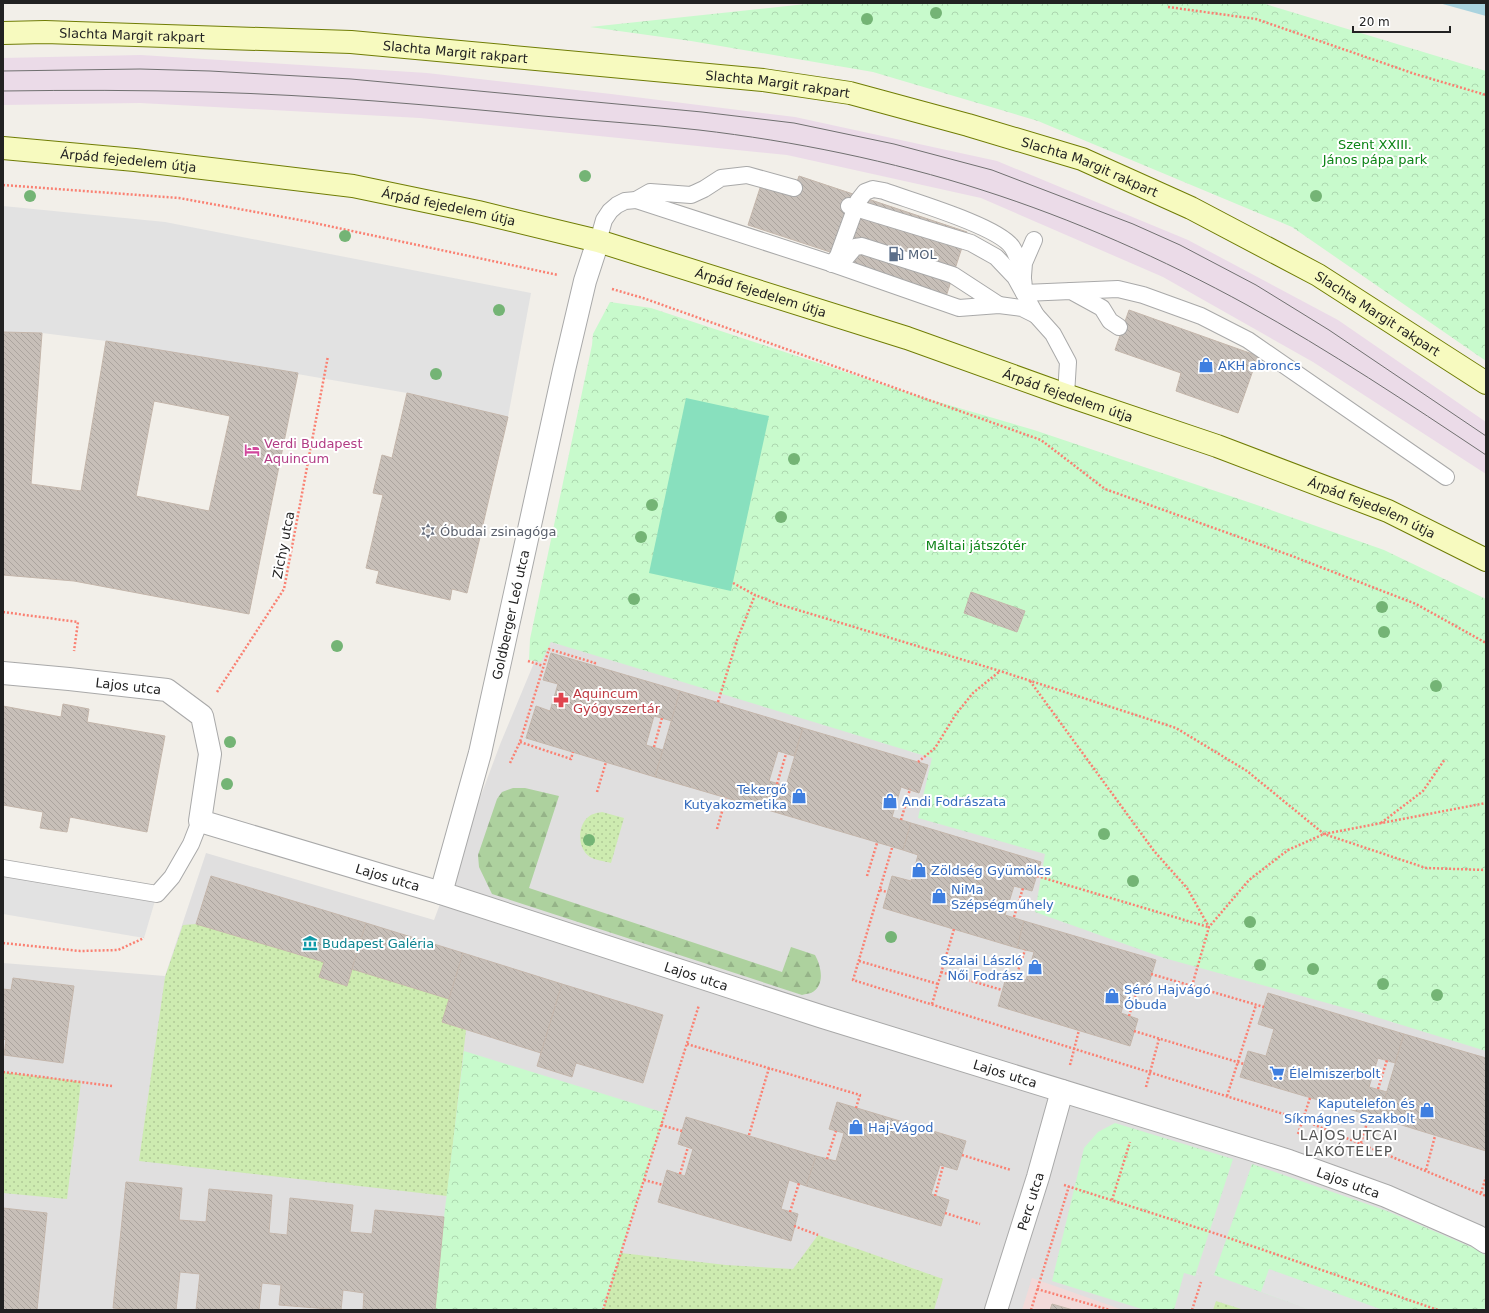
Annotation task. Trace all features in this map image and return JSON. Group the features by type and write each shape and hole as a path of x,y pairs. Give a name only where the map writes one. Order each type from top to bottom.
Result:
{"street":[{"name":"Slachta Margit rakpart","path":"3,33 53,33 351,42 764,80 850,93 968,125 1082,159 1191,208 1318,275 1486,383"},
{"name":"Árpád fejedelem útja","path":"3,148 135,160 353,186 478,212 598,241 907,338 1066,395 1217,446 1388,511 1486,560"},
{"name":"Goldberger Leó utca","path":"441,894 480,753 585,281 598,241"},
{"name":"Lajos utca","path":"3,673 166,690 202,716"},
{"path":"200,821 210,754 202,716"},
{"name":"Lajos utca","path":"200,821 441,894 707,980 1289,1161 1386,1196 1477,1236 1486,1242"},
{"name":"Perc utca","path":"996,1310 1038,1177 1062,1091"}],"lane":[{"path":"636,200 650,192 691,195 704,190 721,178 747,175 794,188"},
{"path":"832,264 838,256 852,206 865,192 873,189 884,191 966,220 994,232 1011,246 1024,276"},
{"path":"598,241 604,220 610,211 616,205 625,201 636,200 832,264 959,308 999,306 1022,308 1036,315"},
{"path":"852,206 971,243 996,257 1015,277 1036,315 1054,334 1068,362 1066,395"},
{"path":"1024,293 1024,263 1034,240"},
{"path":"832,264 845,258 856,248 862,246 953,275 999,306"},
{"path":"1024,293 1118,289 1143,295 1201,316 1248,340 1446,477"},
{"path":"1071,291 1102,308 1110,321 1119,327"},
{"path":"3,868 158,894 172,877 191,844 200,821"}],"path":[{"path":"1168,7 1256,19 1415,74 1486,95"},
{"path":"3,185 179,198 305,221 585,281 658,303 1041,440 1105,489 1292,556 1416,604 1486,643"},
{"name":"Zichy utca","path":"202,716 284,589 328,356"},
{"path":"733,583 755,595 778,604 1000,671 1176,728 1247,771 1324,834 1426,868 1486,870"},
{"path":"718,702 737,640 755,595"},
{"path":"3,612 78,622 69,679"},
{"path":"510,763 520,742 549,649 595,663 594,666"},
{"path":"918,762 935,748 956,714 973,693 1000,671"},
{"path":"1030,681 1154,851 1187,888 1209,928"},
{"path":"654,747 662,718"},
{"path":"520,742 571,758 573,752"},
{"path":"777,784 786,754"},
{"path":"1381,824 1423,791 1446,758"},
{"path":"597,792 606,762"},
{"path":"901,820 910,790"},
{"path":"717,829 726,798"},
{"path":"1192,986 1209,928 1249,880 1288,850 1324,834 1486,803"},
{"path":"867,876 877,842"},
{"path":"892,848 853,980 1303,1120 1486,1196"},
{"path":"1037,876 1209,928"},
{"path":"1014,918 1023,888"},
{"path":"880,890 887,892"},
{"path":"932,1004 954,929"},
{"path":"3,943 80,951 118,950 144,938"},
{"path":"1016,977 1025,950"},
{"path":"859,961 938,984"},
{"path":"941,972 1002,990"},
{"path":"1151,974 1264,1007"},
{"path":"603,1310 707,980"},
{"path":"1129,1016 1138,987"},
{"path":"1228,1096 1256,1005"},
{"path":"1074,1049 1079,1030"},
{"path":"1134,1031 1244,1064"},
{"path":"687,1044 860,1095 856,1108"},
{"path":"1378,1089 1386,1060"},
{"path":"748,1135 769,1068"},
{"path":"3,1072 112,1086"},
{"path":"1303,1120 1310,1098"},
{"path":"1360,1144 1369,1116"},
{"path":"661,1126 682,1131"},
{"path":"828,1159 836,1131"},
{"path":"1426,1170 1435,1136"},
{"path":"680,1174 688,1147"},
{"path":"962,1155 1069,1186 1217,1234 1438,1310"},
{"path":"935,1196 943,1166"},
{"path":"1481,1193 1486,1177"},
{"path":"644,1180 662,1185"},
{"path":"790,1212 799,1183"},
{"path":"1031,1310 1069,1186"},
{"path":"945,1213 980,1224"},
{"path":"794,1226 818,1235"},
{"path":"1192,1310 1201,1282"},
{"path":"1037,1289 1110,1310"}],"shaded area":[{"path":"141,55 427,73 611,94 795,117 997,161 1188,240 1338,320 1486,422 1486,474 1313,362 1163,277 981,198 787,155 420,118 140,103 3,105 3,58"},
{"path":"3,206 165,222 531,293 508,417 407,393 106,341 42,333 3,332"},
{"path":"546,634 941,753 1060,850 1486,1045 1486,1310 3,1310 3,963 165,976 206,853 434,920 501,742"},
{"path":"3,868 157,894 144,938 3,914"},
{"path":"1269,1269 1383,1310 1310,1310 1261,1292"},
{"path":"1032,1278 1123,1310 1022,1310"}],"green space":[{"name":"Szent XXIII. János pápa park","path":"815,3 1262,3 1486,71 1486,361 1292,227 1038,121 873,72 691,41 590,27"},
{"name":"Máltai játszótér","path":"610,302 651,308 918,396 1034,430 1254,504 1384,550 1486,599 1486,1051 1363,1013 1164,958 1035,912 1045,854 918,818 932,758 551,642 541,662 529,660 530,639 592,345 593,334"},
{"path":"686,398 769,416 731,591 649,573"},
{"path":"513,788 525,788 559,796 529,888 782,972 791,947 815,955 819,964 821,975 819,985 816,990 802,995 492,894 479,867 478,855 497,799 502,792"},
{"path":"602,812 624,818 611,863 590,857 583,849 581,844 580,833 584,822 590,816"},
{"path":"196,924 324,962 319,977 347,986 352,969 449,999 442,1022 466,1030 447,1196 139,1161 165,977 183,925"},
{"path":"464,1051 665,1113 602,1310 435,1310 444,1217"},
{"path":"3,1072 81,1082 67,1199 3,1193"},
{"path":"1115,1123 1233,1159 1195,1276 1184,1273 1174,1310 1145,1310 1052,1281 1084,1148 1098,1132"},
{"path":"1252,1164 1387,1211 1478,1250 1486,1256 1486,1310 1311,1310 1214,1275"},
{"path":"818,1235 943,1279 934,1310 603,1310 621,1253 726,1265 793,1269"},
{"path":"1216,1301 1241,1309 1213,1310"}],"water":[{"path":"1439,3 1486,3 1486,16"}],"building":[{"path":"799,176 853,194 833,253 748,225 761,185 792,196"},
{"path":"853,194 967,232 942,309 830,263"},
{"name":"AKH abroncs","path":"1129,310 1258,356 1238,413 1176,391 1181,373 1115,350"},
{"name":"Verdi Budapest Aquincum","path":"3,332 42,333 31,484 81,491 106,341 298,373 249,614 74,581 3,575","holes":["154,401 230,416 209,511 136,496"]},
{"name":"Óbudai zsinagóga","path":"407,393 508,417 467,593 452,589 450,600 376,583 379,571 366,568 383,495 373,493 382,455 392,458"},
{"path":"971,592 1025,611 1017,632 964,613"},
{"path":"551,653 680,691 672,721 654,716 646,745 663,750 655,777 526,738 536,706 550,711 558,684 543,680"},
{"path":"680,691 803,728 794,756 778,751 769,781 786,786 778,813 655,777"},
{"path":"63,704 89,709 87,722 165,736 147,832 70,817 67,832 40,828 43,812 3,805 3,706 61,717"},
{"path":"803,728 928,765 919,793 901,787 892,817 911,823 903,850 778,813"},
{"path":"911,823 1041,862 1032,891 1014,886 1005,915 1024,921 1017,948 883,908 892,876 911,881 918,855 903,850"},
{"name":"Budapest Galéria","path":"211,876 366,923 347,986 319,977 324,962 196,924"},
{"path":"1024,921 1156,960 1147,990 1129,984 1121,1013 1138,1019 1130,1046 998,1006 1007,974 1026,980 1034,952 1017,948"},
{"path":"366,923 463,953 449,999 352,969"},
{"path":"463,953 562,984 541,1053 442,1022"},
{"path":"13,978 74,986 63,1063 4,1055 6,1040 3,1039 3,989 11,990"},
{"path":"562,984 663,1015 643,1083 576,1063 572,1077 537,1066"},
{"path":"1268,993 1404,1034 1395,1063 1378,1058 1369,1087 1387,1092 1379,1118 1240,1077 1248,1051 1266,1056 1274,1029 1258,1024"},
{"path":"1404,1034 1486,1058 1486,1151 1379,1118"},
{"path":"837,1102 966,1141 957,1170 940,1165 931,1194 949,1200 941,1226 806,1186 816,1156 836,1161 844,1133 829,1129"},
{"path":"686,1117 816,1156 806,1186 789,1180 781,1209 798,1214 791,1241 658,1202 667,1170 685,1176 693,1149 678,1144"},
{"path":"126,1182 182,1188 179,1220 206,1222 209,1189 272,1195 269,1233 287,1235 290,1198 353,1205 350,1232 372,1234 375,1210 444,1217 435,1310 363,1310 364,1293 343,1290 341,1310 279,1305 281,1285 262,1283 259,1310 196,1310 200,1274 180,1272 176,1310 135,1310 113,1308"},
{"path":"3,1208 47,1213 37,1310 3,1310"},
{"path":"1052,1304 1073,1310 1050,1310"}],"tram line":[{"path":"3,71 140,69 210,71 351,79 702,112 794,123 894,144 992,170 1133,224 1180,245 1256,285 1329,330 1486,436"},
{"path":"3,91 105,90 207,92 291,95 417,104 699,130 806,146 878,161 948,180 1016,201 1084,227 1150,256 1247,305 1339,359 1486,455"}],"place":[{"name":"MOL","path":"896,254"},
{"name":"AKH abroncs","path":"1206,365"},
{"name":"Verdi Budapest Aquincum","path":"252,450"},
{"name":"Óbudai zsinagóga","path":"428,531"},
{"name":"Aquincum Gyógyszertár","path":"561,700"},
{"name":"Tekergő Kutyakozmetika","path":"799,796"},
{"name":"Andi Fodrászata","path":"890,801"},
{"name":"Zöldség Gyümölcs","path":"919,870"},
{"name":"NiMa Szépségműhely","path":"939,896"},
{"name":"Budapest Galéria","path":"310,943"},
{"name":"Szalai László Női Fodrász","path":"1035,967"},
{"name":"Séró Hajvágó Óbuda","path":"1112,996"},
{"name":"Élelmiszerbolt","path":"1277,1073"},
{"name":"Kaputelefon és Síkmágnes Szakbolt","path":"1427,1110"},
{"name":"Haj-Vágod","path":"856,1127"}],"district":[{"name":"LAJOS UTCAI LAKÓTELEP","path":"1349,1144"}]}
